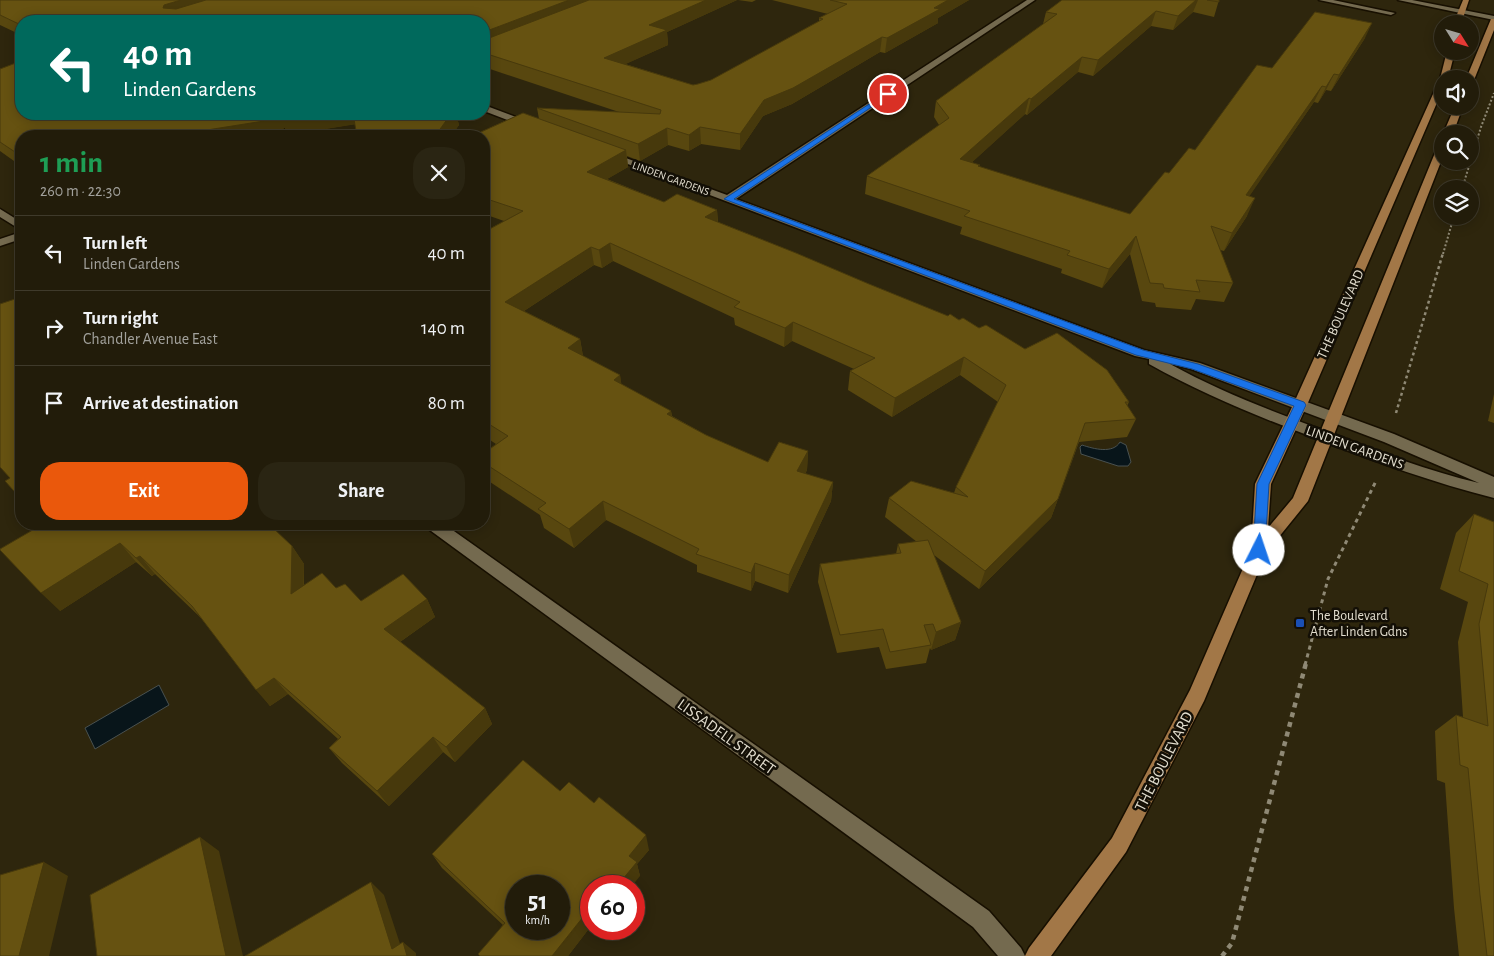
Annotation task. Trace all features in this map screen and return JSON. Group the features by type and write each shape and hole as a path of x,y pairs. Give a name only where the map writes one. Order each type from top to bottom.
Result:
{"main road":[{"path":"1474,70 1494,20"},
{"name":"THE BOULEVARD","path":"1259,550 1263,484 1300,405 1434,101"},
{"name":"THE BOULEVARD","path":"1037,956 1119,846 1197,695 1259,550 1300,501 1434,168"}],"street":[{"path":"728,199 1032,0"},
{"path":"1322,0 1391,13"},
{"path":"1401,0 1463,6 1494,20"},
{"path":"1427,0 1494,12"},
{"path":"490,110 538,129"},
{"path":"288,130 314,120"},
{"name":"LINDEN GARDENS","path":"601,152 1140,352 1195,366 1333,417 1389,438 1473,473 1494,484"},
{"path":"0,212 15,223"},
{"path":"0,243 15,237"},
{"name":"LINDEN GARDENS","path":"1140,352 1185,379 1291,424 1383,458 1472,487 1494,492"},
{"name":"LISSADELL STREET","path":"441,530 981,919 1013,956"}],"path":[{"path":"1465,180 1481,127 1494,94"},
{"path":"1389,438 1451,225"},
{"path":"1222,956 1232,943 1328,579 1378,476 1383,458"}],"shaded area":[{"path":"1120,442 1126,445 1131,462 1128,466 1118,466 1081,454 1080,447 1082,445 1097,449 1108,449 1117,446"},
{"path":"159,685 169,705 95,749 85,728"}],"building":[{"path":"0,0 181,0 164,5 163,8 176,9 206,0 569,0 490,30 490,15 15,15 15,22 0,15"},
{"path":"589,0 706,0 649,25 667,30 604,58 693,85 711,80 847,4 830,0 948,0 934,8 940,9 887,38 882,37 793,88 764,100 740,134 700,127 689,135 667,128 638,144 537,108 660,114 661,110 490,55 490,38"},
{"path":"1062,0 1196,0 1178,16 1156,11 1098,60 1082,57 1031,99 1029,98 960,159 1130,214 1165,172 1169,173 1189,148 1195,150 1257,65 1272,68 1315,12 1372,23 1339,75 1334,74 1326,87 1322,86 1246,195 1255,198 1232,233 1211,226 1233,283 1196,280 1200,292 1164,288 1163,284 1150,283 1136,236 1109,269 1067,255 1070,251 964,216 970,211 867,176 949,118 936,101 1057,14 1046,12"},
{"path":"15,63 15,120 264,121 207,130 15,130 15,152 0,142 0,69"},
{"path":"523,113 626,150 587,172 664,202 677,194 717,210 705,217 948,316 950,314 959,320 963,318 979,328 986,325 1025,349 1057,333 1107,370 1129,402 1125,402 1136,419 1085,423 1058,499 985,571 889,498 911,481 968,497 956,487 1006,385 964,357 895,398 850,371 875,358 793,322 785,328 734,307 740,302 610,243 599,250 591,247 505,302 580,339 568,348 620,375 614,380 671,411 667,414 706,435 768,462 779,442 808,451 797,471 833,482 789,575 755,563 751,573 696,554 699,549 603,501 569,529 538,509 546,503 490,467 490,449 508,436 490,425 490,229 523,211 490,200 490,130 485,130"},
{"path":"354,120 447,120 439,130 356,130"},
{"path":"15,299 15,492 5,481 10,478 0,467 0,304"},
{"path":"1474,514 1494,522 1494,956 1487,956 1468,768 1460,765 1456,715 1488,726 1479,624 1488,584 1459,571"},
{"path":"33,530 275,530 292,546 291,594 322,573 336,588 345,584 361,601 403,574 427,599 384,629 485,708 446,747 433,737 377,791 329,748 341,737 274,678 256,690 192,606 140,556 136,558 120,543 41,593 0,549"},
{"path":"928,540 961,622 936,632 933,624 924,625 931,645 890,652 883,629 840,635 820,564 901,553 898,544"},
{"path":"523,760 560,791 569,782 594,803 599,797 646,835 629,856 637,862 626,875 580,875 580,921 570,933 570,875 505,875 505,923 432,854"},
{"path":"200,837 226,956 97,956 90,895"},
{"path":"44,862 19,956 0,956 0,875"},
{"path":"371,882 392,949 403,942 407,956 245,956"},
{"path":"505,923 505,940 565,940 552,956 480,956 478,954"}],"place":[{"name":"The Boulevard After Linden Gdns","path":"1300,623"}],"route":[{"path":"888,94 728,199 1140,352 1195,366 1300,405 1263,484 1259,550"}]}
